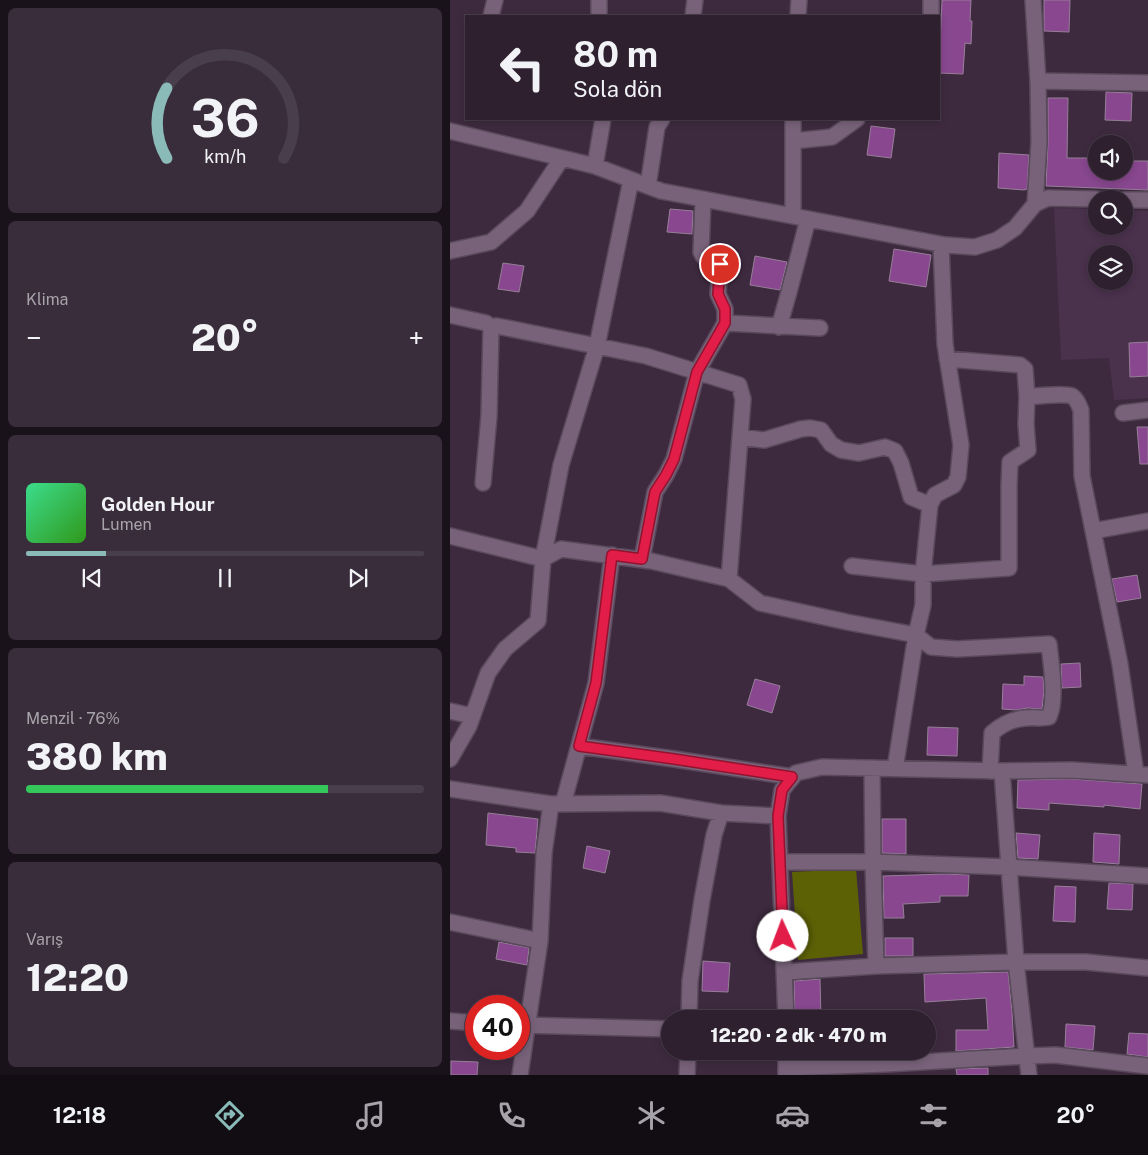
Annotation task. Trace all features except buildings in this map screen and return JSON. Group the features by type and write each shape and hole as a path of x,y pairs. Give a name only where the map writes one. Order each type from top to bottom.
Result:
{"street":[{"path":"491,15 495,0"},
{"path":"599,0 599,15"},
{"path":"693,15 696,0"},
{"path":"798,0 798,15"},
{"path":"930,0 931,15"},
{"path":"1033,0 1038,81 1036,204"},
{"path":"1038,81 1148,83"},
{"path":"595,166 603,120"},
{"path":"648,186 657,127 661,120"},
{"path":"778,326 789,292 801,218 793,140 793,120"},
{"path":"793,140 832,136 856,120"},
{"path":"450,131 595,166 661,191 941,245 975,247 997,240 1015,228 1036,204 1048,198 1088,199"},
{"path":"450,252 491,242 527,210 562,158"},
{"path":"450,760 469,726 488,673 504,649 538,621 543,559 562,464 597,346 632,180"},
{"path":"642,559 655,492 674,459 697,372 725,323 725,309 718,294 720,264 709,257 703,256 701,252 703,199"},
{"path":"1133,200 1148,200"},
{"path":"896,769 916,635 923,605 923,574 930,505 935,495 954,485 958,477 961,446 945,344 941,245"},
{"path":"450,314 486,323 491,327 497,326 646,356 739,385 743,398 729,579"},
{"path":"725,323 820,328"},
{"path":"484,483 489,416 491,327"},
{"path":"852,566 923,574 1009,568 1010,462 1028,450 1025,369 1020,365 947,359"},
{"path":"786,1010 778,816 782,790 796,773 822,767 996,771 1072,770 1142,774 1082,476 1080,410 1072,396 1027,397"},
{"path":"1123,413 1148,410"},
{"path":"740,437 764,440 810,428 821,430 831,444 841,450 860,453 885,447 895,451 901,463 911,496 930,505"},
{"path":"1093,531 1148,521"},
{"path":"450,536 543,559 561,549 642,559 729,579 760,602 847,622 916,635 932,647 957,649 1049,644 1053,686 1052,711 1049,717 1014,720 992,733 1009,867 1016,962 1029,1075"},
{"path":"530,1006 540,941 544,853 557,804 579,746 596,683 612,555"},
{"path":"450,711 472,716"},
{"path":"579,746 792,777"},
{"path":"872,768 876,966"},
{"path":"450,789 557,804 660,803 721,813 778,816"},
{"path":"689,1010 690,982 694,954 714,836 721,813"},
{"path":"780,862 873,862 1009,867 1148,876"},
{"path":"450,922 540,941"},
{"path":"785,972 876,966 1016,962 1086,962 1148,968"},
{"path":"450,1023 465,1022"},
{"path":"530,1025 661,1029"},
{"path":"786,1072 1027,1056 1055,1056 1110,1069 1148,1066"},
{"path":"520,1075 521,1060"},
{"path":"687,1075 688,1060"}],"shaded area":[{"path":"1054,208 1088,209 1088,235 1133,235 1133,210 1148,211 1148,398 1114,400 1109,358 1061,360"},
{"path":"856,869 863,954 798,960 792,872"}],"route":[{"path":"720,264 718,294 725,309 725,323 697,372 674,459 655,492 642,559 612,555 596,683 579,746 792,777 782,790 778,816 783,936"}]}
